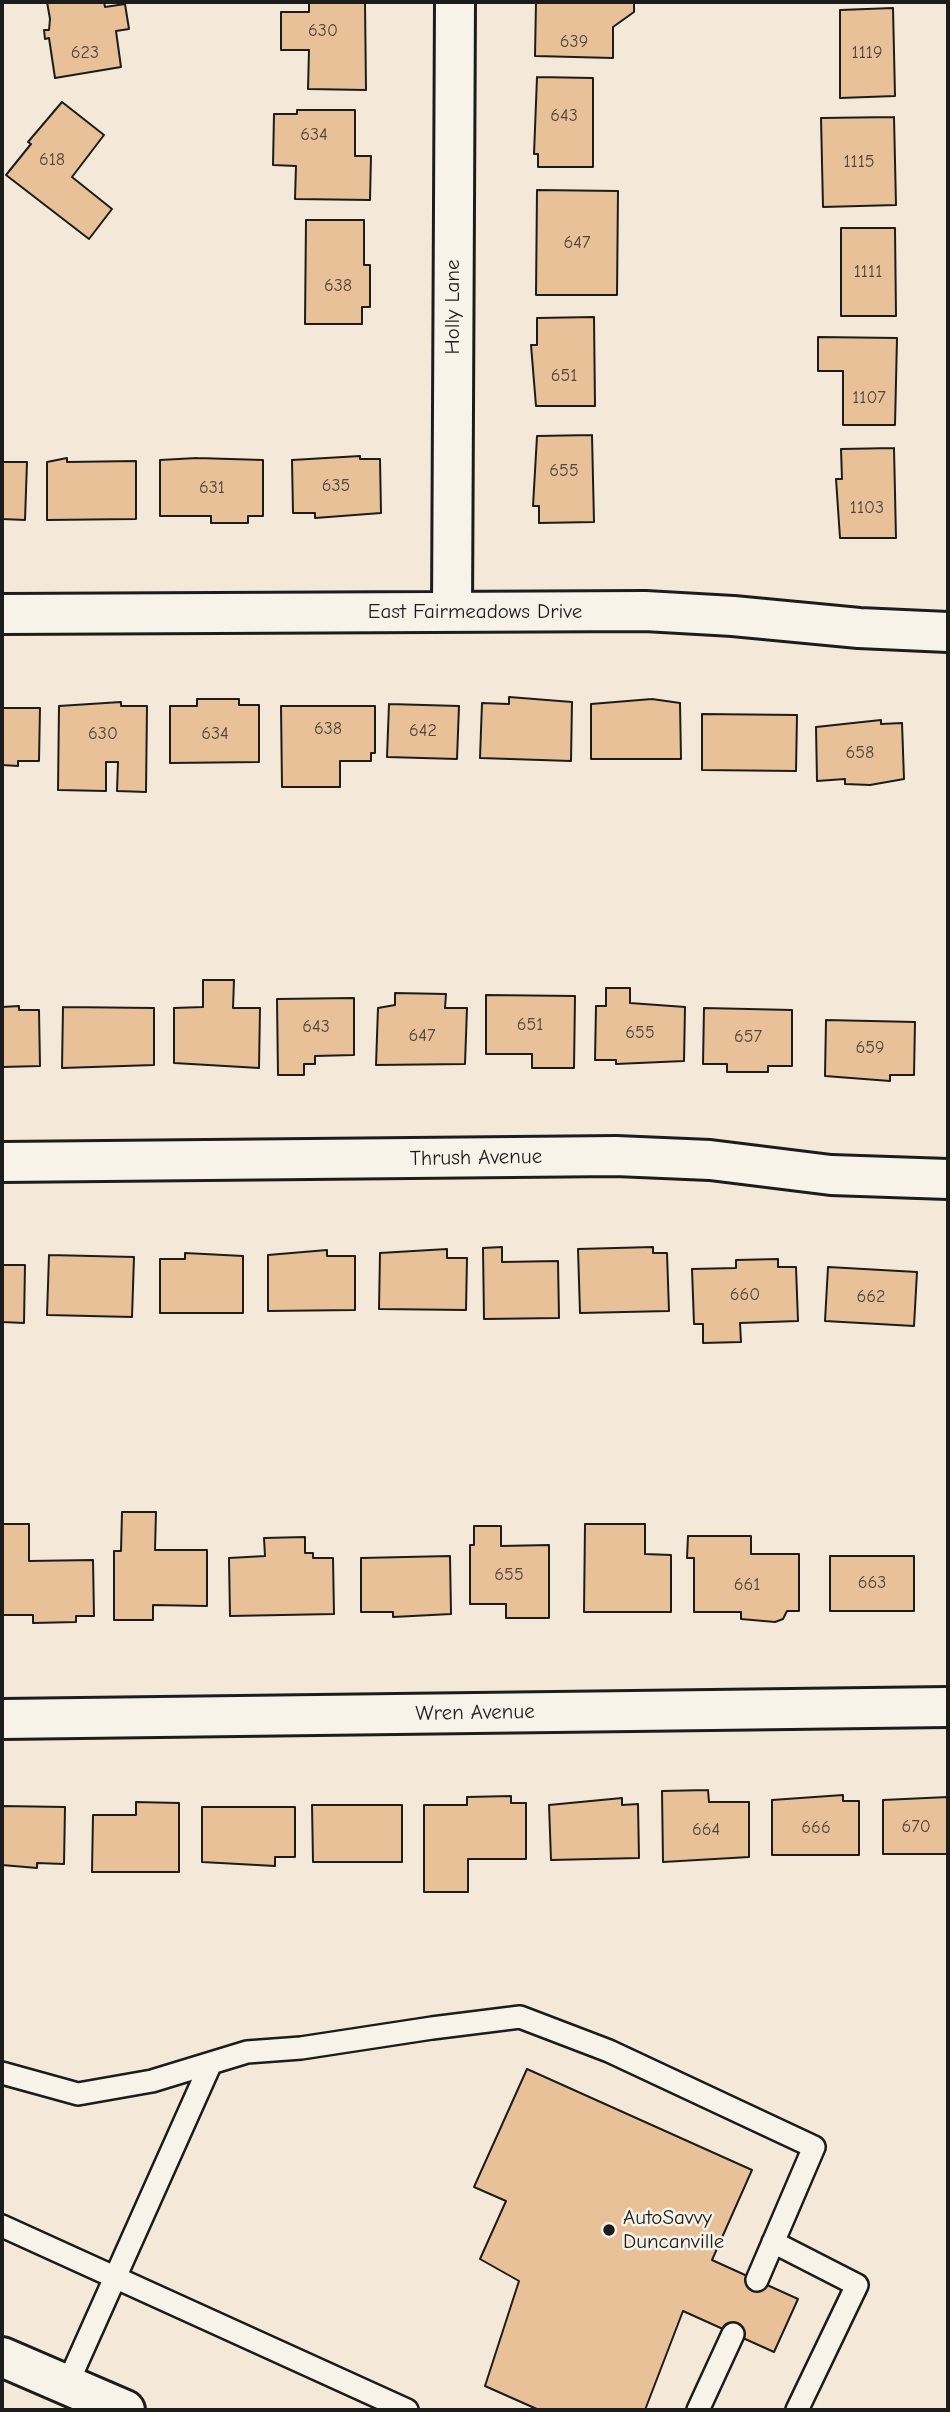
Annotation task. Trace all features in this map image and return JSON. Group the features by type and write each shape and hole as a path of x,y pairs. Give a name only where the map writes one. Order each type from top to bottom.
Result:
{"street":[{"name":"Holly Lane","path":"452,612 455,2"},
{"name":"East Fairmeadows Drive","path":"2,614 645,611 859,628 948,632"},
{"name":"Thrush Avenue","path":"2,1162 616,1156 710,1160 831,1175 948,1178"},
{"name":"Wren Avenue","path":"2,1719 948,1707"},
{"path":"2,2357 125,2410"}],"lane":[{"path":"2,2073 78,2094 152,2081 247,2052 301,2048 520,2017 609,2051 814,2147 757,2280"},
{"path":"67,2385 211,2063"},
{"path":"2,2226 406,2410"},
{"path":"773,2242 857,2285 797,2410"},
{"path":"698,2410 733,2334"}],"building":[{"path":"47,2 104,2 105,7 125,4 129,29 116,31 121,67 55,78 49,38 45,39 44,30 49,30"},
{"path":"309,2 365,2 366,90 308,89 309,50 281,50 281,12 309,12"},
{"path":"536,2 634,2 634,12 613,27 613,58 535,56"},
{"path":"893,8 895,96 840,98 840,10"},
{"path":"537,77 593,78 593,167 538,167 538,154 534,154"},
{"path":"62,102 104,135 72,177 112,209 89,239 6,175 31,144 28,142"},
{"path":"297,110 355,110 355,156 371,156 370,200 295,199 296,166 273,165 274,114 297,114"},
{"path":"894,117 896,205 823,207 821,118"},
{"path":"537,190 618,191 617,295 536,295"},
{"path":"306,220 364,220 364,265 370,265 370,307 362,307 362,324 305,324"},
{"path":"841,228 895,228 896,316 841,316"},
{"path":"594,317 595,406 536,406 531,345 537,345 537,318"},
{"path":"818,337 897,338 895,425 843,425 843,371 818,371"},
{"path":"592,435 594,522 539,523 539,506 533,506 537,436"},
{"path":"894,448 896,538 840,538 836,479 842,479 841,449"},
{"path":"360,456 360,459 380,459 381,513 315,518 315,513 293,513 292,460"},
{"path":"67,458 67,462 136,461 136,519 47,520 47,462"},
{"path":"160,460 263,460 263,516 248,516 248,523 211,523 211,516 160,516"},
{"path":"2,462 27,462 25,520 2,519"},
{"path":"509,697 572,702 571,761 480,758 482,703 509,704"},
{"path":"197,699 239,699 239,705 259,705 259,762 170,763 170,706 197,706"},
{"path":"652,699 680,703 681,759 591,759 591,704"},
{"path":"121,702 121,706 147,706 146,792 117,791 118,762 106,762 106,791 58,790 59,706"},
{"path":"389,704 459,706 457,759 387,757"},
{"path":"281,706 375,706 375,753 371,753 371,761 340,761 340,787 282,787"},
{"path":"2,708 40,708 39,761 18,761 18,766 2,765"},
{"path":"702,714 797,715 796,771 702,770"},
{"path":"881,720 881,724 902,723 904,779 870,785 845,784 845,779 817,781 816,727"},
{"path":"203,980 234,980 233,1008 260,1008 259,1068 174,1063 174,1008 203,1007"},
{"path":"606,988 630,988 630,1003 685,1007 684,1061 616,1064 616,1060 595,1060 596,1006 606,1006"},
{"path":"395,993 446,994 445,1008 467,1008 465,1064 376,1065 378,1008 395,1005"},
{"path":"486,995 575,996 574,1068 532,1068 532,1054 486,1054"},
{"path":"354,998 354,1055 315,1056 315,1064 304,1064 304,1075 278,1075 277,999"},
{"path":"19,1006 19,1010 39,1010 40,1066 2,1067 2,1007"},
{"path":"63,1007 154,1008 154,1065 62,1068"},
{"path":"704,1008 792,1010 792,1066 768,1066 768,1072 727,1072 727,1064 703,1064"},
{"path":"826,1020 915,1022 914,1075 890,1075 890,1081 825,1076"},
{"path":"502,1247 502,1262 558,1261 559,1318 484,1319 483,1248"},
{"path":"653,1247 653,1253 667,1253 669,1311 580,1313 578,1249"},
{"path":"447,1249 447,1258 467,1258 466,1310 379,1309 380,1253"},
{"path":"327,1250 327,1256 355,1256 355,1310 268,1311 268,1255"},
{"path":"185,1253 243,1256 243,1313 160,1313 160,1259 185,1259"},
{"path":"49,1255 134,1257 132,1317 47,1315"},
{"path":"778,1259 778,1267 796,1267 798,1321 740,1323 741,1342 703,1343 703,1324 694,1324 692,1269 736,1268 736,1260"},
{"path":"2,1265 25,1265 24,1323 2,1322"},
{"path":"828,1267 917,1272 914,1326 825,1321"},
{"path":"122,1512 156,1512 155,1550 207,1550 207,1606 153,1605 153,1620 114,1620 114,1551 121,1551"},
{"path":"2,1524 29,1524 29,1561 93,1560 94,1616 76,1616 76,1622 33,1623 33,1615 2,1615"},
{"path":"585,1524 645,1524 645,1554 671,1555 671,1612 584,1612"},
{"path":"474,1526 501,1526 501,1546 549,1545 549,1618 506,1618 506,1604 470,1604 470,1545 474,1545"},
{"path":"688,1536 751,1536 751,1554 799,1554 799,1611 787,1611 783,1619 775,1622 741,1619 741,1612 694,1612 694,1558 687,1558"},
{"path":"305,1537 305,1553 313,1553 313,1558 333,1558 334,1614 230,1616 229,1558 265,1556 264,1538"},
{"path":"450,1556 451,1614 393,1617 393,1612 361,1612 361,1558"},
{"path":"830,1556 914,1556 914,1611 830,1611"},
{"path":"708,1790 709,1802 749,1802 749,1857 663,1862 662,1791"},
{"path":"843,1795 843,1801 859,1801 859,1855 772,1855 772,1800"},
{"path":"511,1796 511,1803 526,1803 526,1859 468,1859 468,1892 424,1892 424,1805 467,1805 467,1797"},
{"path":"948,1797 948,1854 883,1854 883,1800"},
{"path":"622,1798 622,1805 638,1804 639,1858 551,1860 549,1805"},
{"path":"136,1802 179,1803 179,1872 92,1872 93,1815 136,1815"},
{"path":"312,1805 402,1805 402,1862 313,1862"},
{"path":"2,1806 65,1807 64,1864 37,1863 37,1868 2,1865"},
{"path":"202,1807 295,1807 295,1857 275,1857 275,1866 202,1862"},
{"name":"AutoSavvy Duncanville","path":"527,2069 752,2170 712,2260 798,2299 774,2352 683,2311 645,2410 539,2410 485,2386 519,2281 480,2259 506,2201 474,2187"}],"place":[{"name":"AutoSavvy Duncanville","path":"609,2230"}]}
